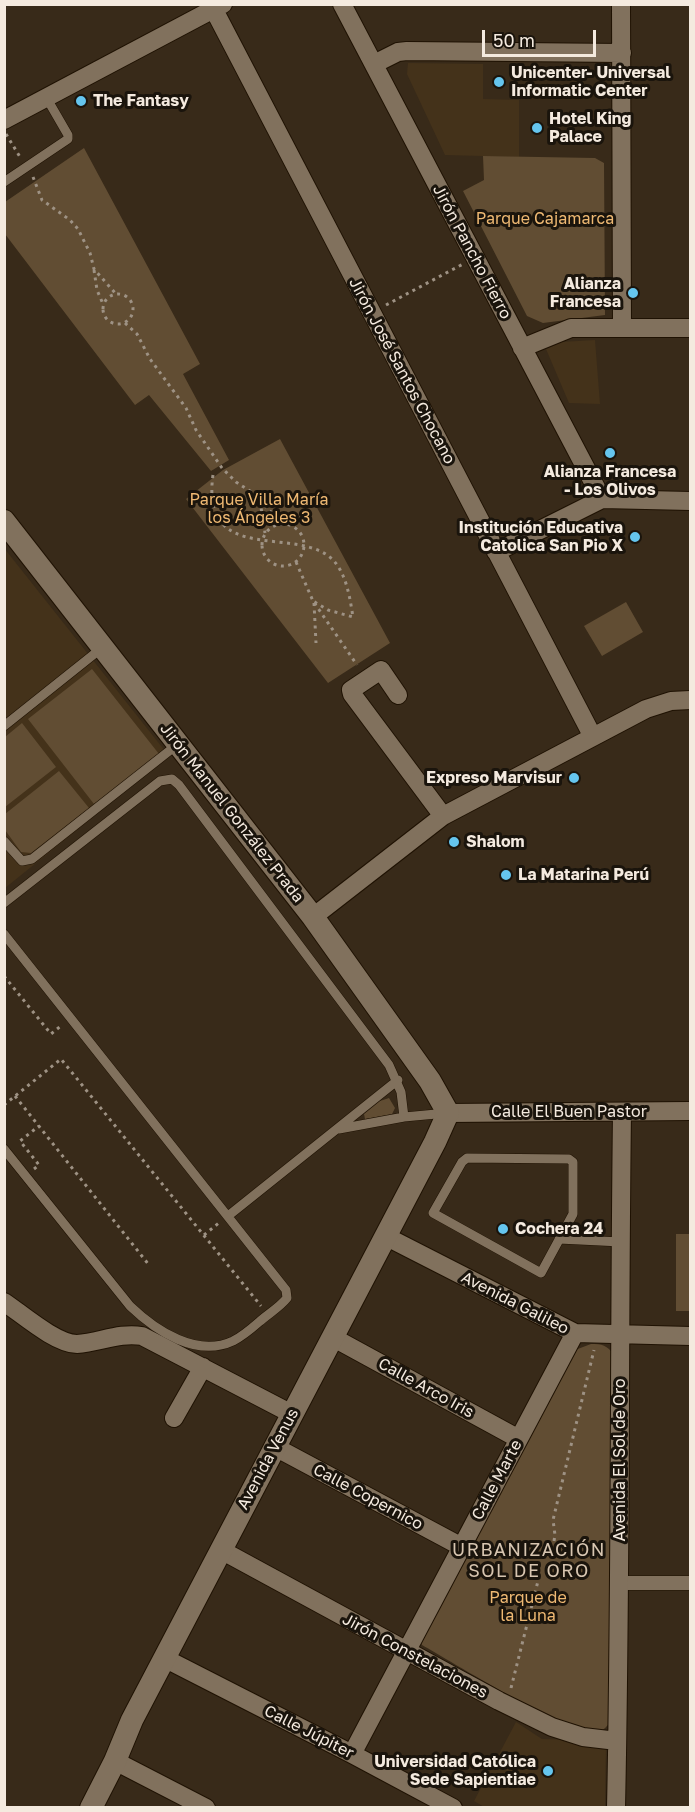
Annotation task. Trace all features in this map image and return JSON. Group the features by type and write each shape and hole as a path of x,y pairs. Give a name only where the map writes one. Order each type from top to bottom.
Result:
{"street":[{"name":"Jirón Pancho Fierro","path":"342,4 602,499"},
{"path":"621,4 622,328"},
{"path":"4,120 216,6"},
{"name":"Jirón José Santos Chocano","path":"216,6 372,313 593,737"},
{"path":"374,64 407,51 622,53"},
{"path":"522,348 571,328 690,328"},
{"path":"496,552 602,499 690,501"},
{"name":"Jirón Manuel González Prada","path":"4,521 313,917 430,1081 448,1113"},
{"path":"398,695 381,670 351,690 443,816"},
{"path":"313,917 443,816 658,704 690,700"},
{"name":"Calle El Buen Pastor","path":"448,1113 690,1111"},
{"name":"Avenida Venus","path":"91,1808 115,1761 132,1720 435,1142 448,1113"},
{"name":"Avenida El Sol de Oro","path":"616,1808 620,1583 619,1336 622,1113"},
{"name":"Avenida Galileo","path":"385,1236 575,1333 619,1336 690,1336"},
{"path":"4,1302 62,1341 82,1343 120,1336 142,1336 292,1414"},
{"name":"Calle Marte","path":"352,1754 575,1333"},
{"name":"Calle Arco Iris","path":"332,1337 519,1439"},
{"path":"174,1418 203,1367"},
{"name":"Calle Copernico","path":"275,1447 462,1547"},
{"name":"Jirón Constelaciones","path":"221,1550 499,1701 552,1727 583,1737 617,1741"},
{"path":"620,1583 690,1583"},
{"name":"Calle Júpiter","path":"164,1658 453,1808"},
{"path":"115,1761 206,1808"}],"lane":[{"path":"4,182 68,139 68,135 46,97"},
{"path":"4,726 102,646"},
{"path":"4,841 22,861 32,859 178,744"},
{"path":"4,903 160,781 172,779 179,785 382,1055 398,1080 404,1117"},
{"path":"4,934 288,1293 285,1301 240,1337 217,1347 189,1344 158,1328 130,1306 4,1149"},
{"path":"228,1216 398,1080"},
{"path":"337,1130 404,1117 448,1113"},
{"path":"467,1158 569,1159 573,1162 574,1169 573,1214 560,1239 541,1273 434,1213 462,1162 467,1158"},
{"path":"560,1239 621,1242"}],"path":[{"path":"4,132 34,179 42,200 70,220 78,229 90,253 97,290 107,320 116,324 125,323 131,316 133,306 128,298 120,294 108,298 103,306"},
{"path":"372,313 475,257"},
{"path":"94,269 116,294"},
{"path":"125,323 137,334 150,359 186,408 196,430 222,468 260,500 282,524"},
{"path":"213,475 212,501 222,522 242,536 305,547 325,554 334,561 346,584 353,617 328,610 313,601"},
{"path":"260,500 265,535"},
{"path":"282,524 290,525 302,536 305,547 296,562 287,566 274,563 265,554 263,541 272,528 282,524"},
{"path":"296,562 313,601 357,665"},
{"path":"313,601 316,643"},
{"path":"4,976 51,1034 71,1018"},
{"path":"4,1106 61,1059 268,1314"},
{"path":"15,1096 149,1265"},
{"path":"26,1176 39,1165 20,1141 39,1126"},
{"path":"204,1235 228,1216"},
{"path":"554,1541 553,1520 595,1348"},
{"path":"506,1689 510,1691 538,1576"}],"shaded area":[{"path":"408,63 483,64 483,99 519,100 519,157 445,155 407,74"},
{"path":"595,340 600,404 569,403 546,349 561,342"},
{"path":"4,548 169,756 5,888 4,888"},
{"name":"Universidad Católica Sede Sapientiae","path":"516,1722 542,1739 606,1741 605,1807 486,1808 474,1801"}],"green space":[{"path":"84,148 200,364 183,374 229,460 211,471 149,395 135,405 5,234 5,202"},
{"name":"Parque Cajamarca","path":"483,156 595,158 604,163 605,315 543,323 527,316 463,191 484,180"},
{"name":"Parque Villa María los Ángeles 3","path":"280,439 390,643 328,683 186,499 223,470"},
{"path":"626,602 643,632 602,656 584,626"},
{"path":"92,669 159,754 94,804 28,719"},
{"path":"22,723 56,767 5,807 5,737"},
{"path":"59,771 89,808 31,853 21,852 5,830 5,814"},
{"path":"389,1098 395,1108 392,1114 365,1119 364,1114 380,1101"},
{"path":"676,1234 690,1234 690,1311 676,1311"},
{"name":"Parque de la Luna","path":"591,1344 604,1346 614,1355 613,1719 603,1730 595,1733 582,1730 537,1710 422,1645 420,1641 575,1350"}],"place":[{"name":"Unicenter- Universal Informatic Center","path":"499,82"},
{"name":"The Fantasy","path":"81,101"},
{"name":"Hotel King Palace","path":"537,128"},
{"name":"Alianza Francesa","path":"633,293"},
{"name":"Alianza Francesa - Los Olivos","path":"610,453"},
{"name":"Institución Educativa Catolica San Pio X","path":"635,537"},
{"name":"Expreso Marvisur","path":"574,778"},
{"name":"Shalom","path":"454,842"},
{"name":"La Matarina Perú","path":"506,875"},
{"name":"Cochera 24","path":"503,1229"},
{"name":"Universidad Católica Sede Sapientiae","path":"548,1771"}],"district":[{"name":"URBANIZACIÓN SOL DE ORO","path":"529,1560"}]}
